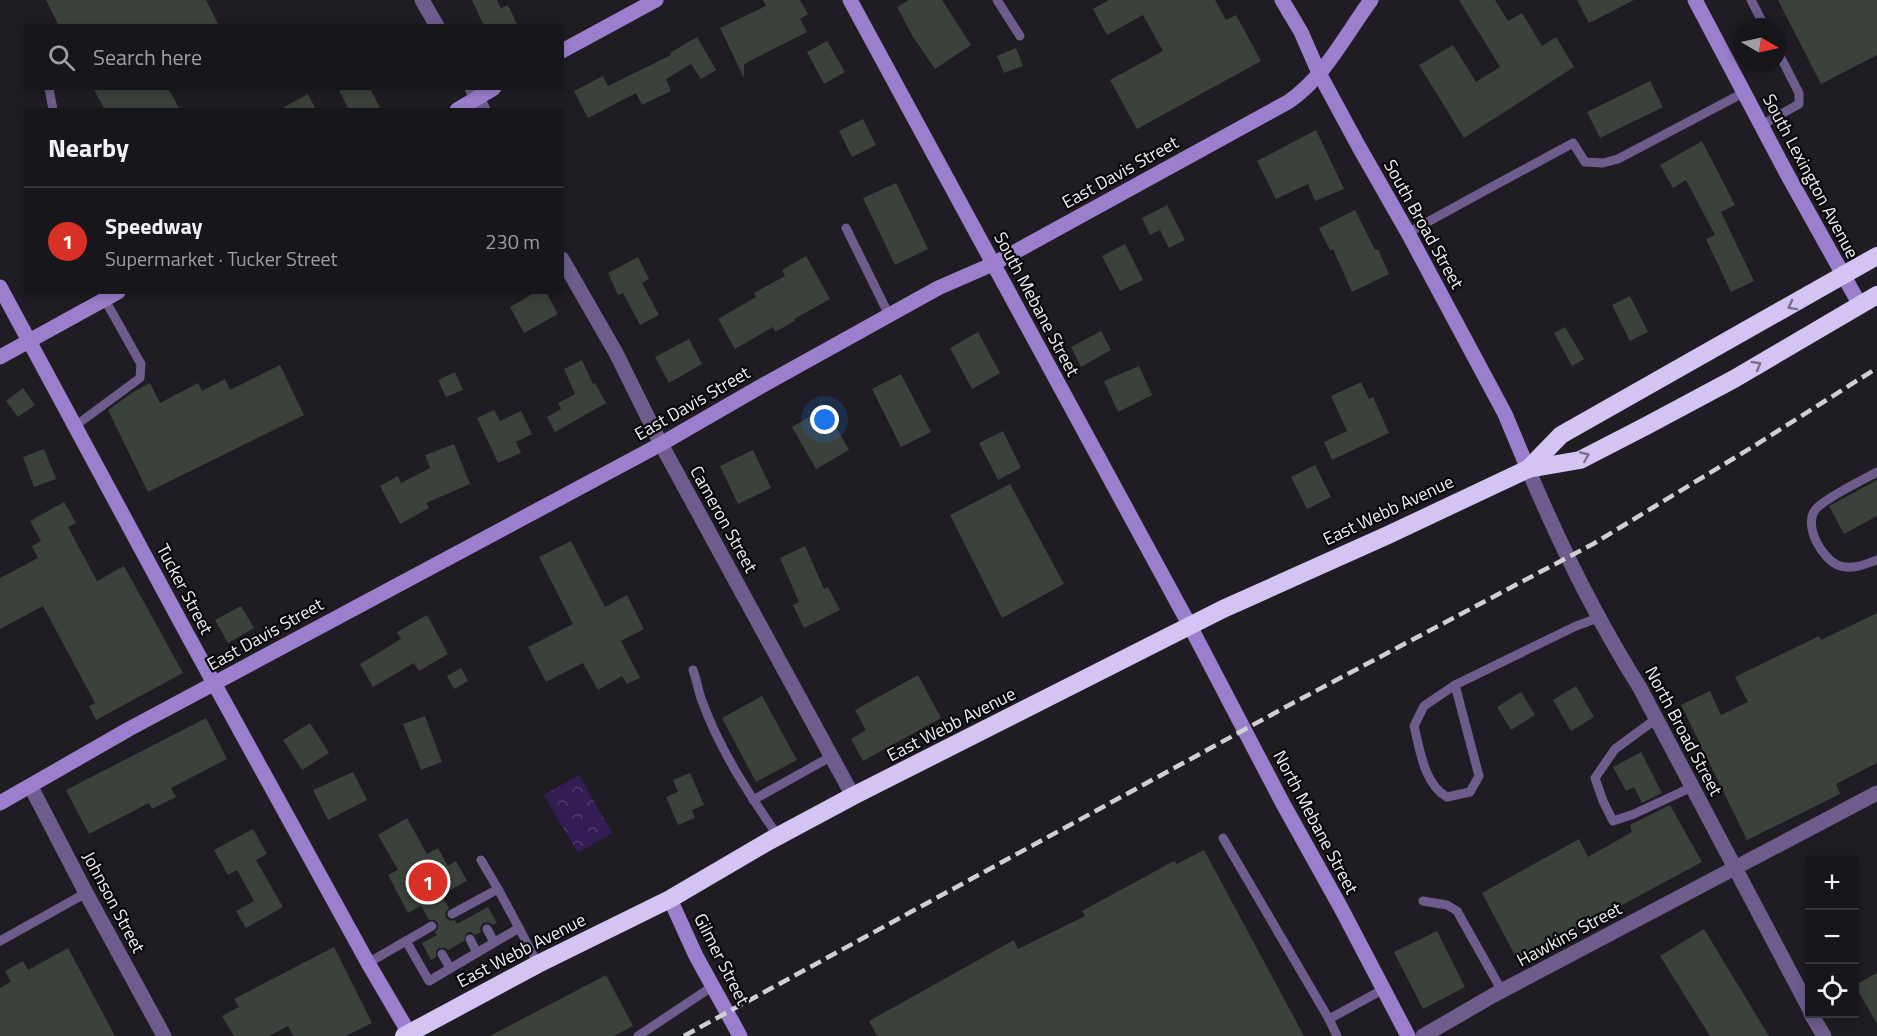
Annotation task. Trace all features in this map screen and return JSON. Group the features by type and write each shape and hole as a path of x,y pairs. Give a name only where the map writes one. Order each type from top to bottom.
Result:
{"highway":[{"name":"East Webb Avenue","path":"1528,469 1561,435 1877,256"},
{"name":"East Webb Avenue","path":"406,1035 538,964 670,899 778,836 854,796 1292,576 1388,535 1528,469 1580,460 1734,379 1877,295"}],"street":[{"path":"422,0 436,24"},
{"path":"564,50 656,0"},
{"name":"South Mebane Street","path":"850,0 1190,626"},
{"name":"South Broad Street","path":"1282,0 1319,73 1408,232 1505,414 1528,469"},
{"name":"East Davis Street","path":"2,797 31,787 129,729 661,444 938,288 993,264 1288,102 1319,73 1371,0"},
{"name":"South Lexington Avenue","path":"1696,0 1860,306"},
{"path":"461,108 491,90"},
{"name":"Cameron Street","path":"564,263 616,354 661,444 854,796"},
{"name":"Tucker Street","path":"0,287 406,1035"},
{"path":"0,357 113,294"},
{"name":"North Broad Street","path":"1528,469 1556,535 1598,618 1656,719 1805,1003"},
{"name":"North Mebane Street","path":"1190,626 1408,1036"},
{"name":"Johnson Street","path":"31,787 164,1036"},
{"name":"Hawkins Street","path":"1423,1036 1502,991 1877,793"},
{"name":"Gilmer Street","path":"670,899 696,956 740,1036"},
{"name":"North Broad Street","path":"1814,1018 1824,1036"}],"lane":[{"path":"997,0 1020,36"},
{"path":"1751,0 1760,18"},
{"path":"1762,125 1798,104 1799,93 1787,70"},
{"path":"49,90 53,108"},
{"path":"1408,232 1573,143 1585,162 1603,163 1618,159 1744,92"},
{"path":"846,228 889,315"},
{"path":"75,426 140,378 141,364 113,294"},
{"path":"1877,472 1847,488 1816,509 1811,519 1814,539 1829,562 1843,567 1858,567 1877,560"},
{"path":"1455,685 1479,776 1470,792 1447,797 1436,791 1423,761 1413,726 1424,706 1455,685 1576,626 1598,618"},
{"path":"693,670 700,698 714,731 753,800 778,836"},
{"path":"1656,719 1615,749 1595,778 1613,821 1634,814 1692,787"},
{"path":"753,800 831,756"},
{"path":"1223,838 1337,1036"},
{"path":"481,860 538,964"},
{"path":"461,922 454,913 498,889"},
{"path":"0,941 86,893"},
{"path":"1423,901 1447,905 1457,911 1502,991"},
{"path":"474,902 479,912"},
{"path":"368,963 429,927 432,938"},
{"path":"406,941 429,981 519,928"},
{"path":"487,929 494,942"},
{"path":"470,939 477,953"},
{"path":"442,954 450,968"},
{"path":"638,1036 713,986"},
{"path":"1329,1019 1384,989"}],"green space":[{"path":"579,775 612,833 578,853 544,795"}],"building":[{"path":"46,0 206,0 218,24 58,24"},
{"path":"472,0 497,0 501,8 508,5 517,24 483,24"},
{"path":"763,0 800,0 808,14 800,19 807,32 744,64 744,78 720,28 766,6"},
{"path":"909,0 942,0 971,45 935,69 913,37 897,7"},
{"path":"1109,0 1215,0 1226,20 1236,15 1261,61 1137,129 1110,80 1163,51 1143,15 1107,35 1093,9"},
{"path":"1459,0 1495,0 1508,21 1522,13 1542,46 1556,37 1574,67 1464,138 1419,65 1453,45 1476,82 1500,67"},
{"path":"1577,0 1634,0 1589,23"},
{"path":"1778,0 1877,0 1877,55 1821,84"},
{"path":"697,37 716,70 701,79 691,64 666,79 671,91 642,105 636,93 588,118 574,91 603,76 608,86 671,55 670,53"},
{"path":"827,41 845,72 824,84 807,52"},
{"path":"1016,48 1023,66 1004,73 997,56"},
{"path":"1650,81 1663,107 1600,138 1587,112"},
{"path":"94,90 169,90 179,108 104,108"},
{"path":"339,90 371,90 380,108 348,108"},
{"path":"308,94 315,108 283,108"},
{"path":"863,119 876,145 852,157 839,131"},
{"path":"1316,130 1344,189 1315,201 1308,184 1276,199 1257,161"},
{"path":"1702,141 1735,205 1721,212 1754,281 1731,292 1706,239 1715,235 1686,180 1673,188 1660,165"},
{"path":"896,183 928,249 895,265 863,198"},
{"path":"1167,205 1185,240 1169,248 1160,230 1150,235 1142,218"},
{"path":"1355,210 1375,250 1378,249 1389,274 1352,292 1333,249 1330,250 1319,228"},
{"path":"1125,244 1143,280 1120,291 1102,256"},
{"path":"806,256 830,299 775,332 773,327 735,349 718,319 756,297 754,293 785,276 782,270"},
{"path":"638,257 649,279 642,283 659,315 640,325 623,293 618,295 608,273"},
{"path":"533,294 547,294 558,314 524,333 510,307"},
{"path":"1630,296 1648,332 1630,341 1612,305"},
{"path":"1565,327 1584,359 1572,366 1554,333"},
{"path":"1101,331 1111,350 1081,367 1071,347"},
{"path":"978,332 1000,373 972,389 950,348"},
{"path":"689,339 702,364 669,383 655,357"},
{"path":"582,360 593,384 595,383 606,403 555,432 547,417 561,409 558,403 575,394 564,369"},
{"path":"280,365 304,415 148,492 108,410 150,383 160,403 198,383 202,391 225,379 230,390"},
{"path":"1139,366 1152,395 1118,412 1104,381"},
{"path":"455,372 463,390 446,397 438,380"},
{"path":"901,374 931,432 901,447 872,389"},
{"path":"1361,382 1369,399 1373,397 1389,433 1332,460 1324,442 1347,431 1331,396"},
{"path":"23,388 35,405 18,417 6,401"},
{"path":"825,408 849,450 816,469 792,427"},
{"path":"494,410 500,421 521,411 532,434 516,442 521,453 498,463 477,418"},
{"path":"1003,431 1021,468 998,480 979,443"},
{"path":"454,444 470,484 426,503 429,508 400,524 380,486 398,476 401,483 430,468 425,455"},
{"path":"44,449 56,479 34,487 23,457"},
{"path":"753,450 771,488 738,504 720,466"},
{"path":"1315,465 1331,497 1307,509 1291,477"},
{"path":"1877,480 1877,516 1844,534 1829,506"},
{"path":"1010,484 1064,584 1002,618 950,515"},
{"path":"64,502 76,523 68,527 97,581 124,566 183,673 96,720 89,706 95,703 43,606 0,629 0,578 38,558 32,546 41,541 30,521"},
{"path":"571,541 605,607 627,595 644,629 621,641 640,678 627,684 622,676 598,690 583,663 546,682 528,647 573,624 539,557"},
{"path":"805,546 824,589 828,587 840,610 804,628 793,605 799,602 780,558"},
{"path":"241,606 254,628 228,643 215,620"},
{"path":"1877,613 1877,763 1836,784 1840,794 1747,840 1681,705 1710,691 1721,715 1748,702 1735,677 1819,636 1821,640"},
{"path":"427,615 448,654 419,671 414,663 373,687 360,664 401,639 397,632"},
{"path":"461,668 468,681 454,689 447,676"},
{"path":"918,675 941,718 863,761 851,739 866,730 855,710"},
{"path":"1576,686 1594,717 1571,731 1553,700"},
{"path":"1521,692 1535,715 1511,730 1497,707"},
{"path":"762,696 797,760 756,782 722,718"},
{"path":"425,716 442,762 421,770 403,724"},
{"path":"206,718 227,759 171,788 176,797 152,809 149,803 89,834 66,790"},
{"path":"310,723 329,753 302,770 283,740"},
{"path":"1641,752 1662,793 1642,803 1634,787 1626,791 1613,767"},
{"path":"353,772 367,800 328,820 313,790"},
{"path":"690,773 704,805 692,810 695,818 678,825 666,797 678,792 673,780"},
{"path":"1670,805 1702,862 1518,961 1482,893 1579,839 1588,857 1632,832 1630,825"},
{"path":"407,818 427,854 438,848 448,866 456,861 467,881 441,895 449,908 445,913 446,918 451,921 455,920 457,924 488,907 497,923 493,925 488,922 483,923 480,928 481,932 475,935 471,932 466,933 464,941 448,950 439,948 436,951 436,957 431,960 422,943 437,935 435,932 438,929 438,923 435,920 429,920 421,906 408,913 388,875 398,870 378,835"},
{"path":"253,829 267,854 256,860 283,907 246,928 236,911 254,901 237,870 228,875 214,850"},
{"path":"1204,850 1304,1036 877,1036 869,1021 1014,940 1018,949 1085,916 1082,911 1174,861 1177,864"},
{"path":"1704,929 1769,1036 1710,1036 1660,956"},
{"path":"1437,931 1465,987 1423,1009 1394,952"},
{"path":"334,947 372,1023 346,1036 293,1036 288,1026 269,1036 234,1036 222,1016 239,1007 234,999"},
{"path":"68,948 115,1036 0,1036 0,988 11,982 5,971 23,961 28,970"},
{"path":"1877,973 1877,1024 1859,992 1859,983"},
{"path":"606,975 633,1026 614,1036 490,1036"}],"railway":[{"path":"684,1036 1293,703 1593,544 1877,368"}],"place":[{"name":"Speedway","path":"428,882"}]}
